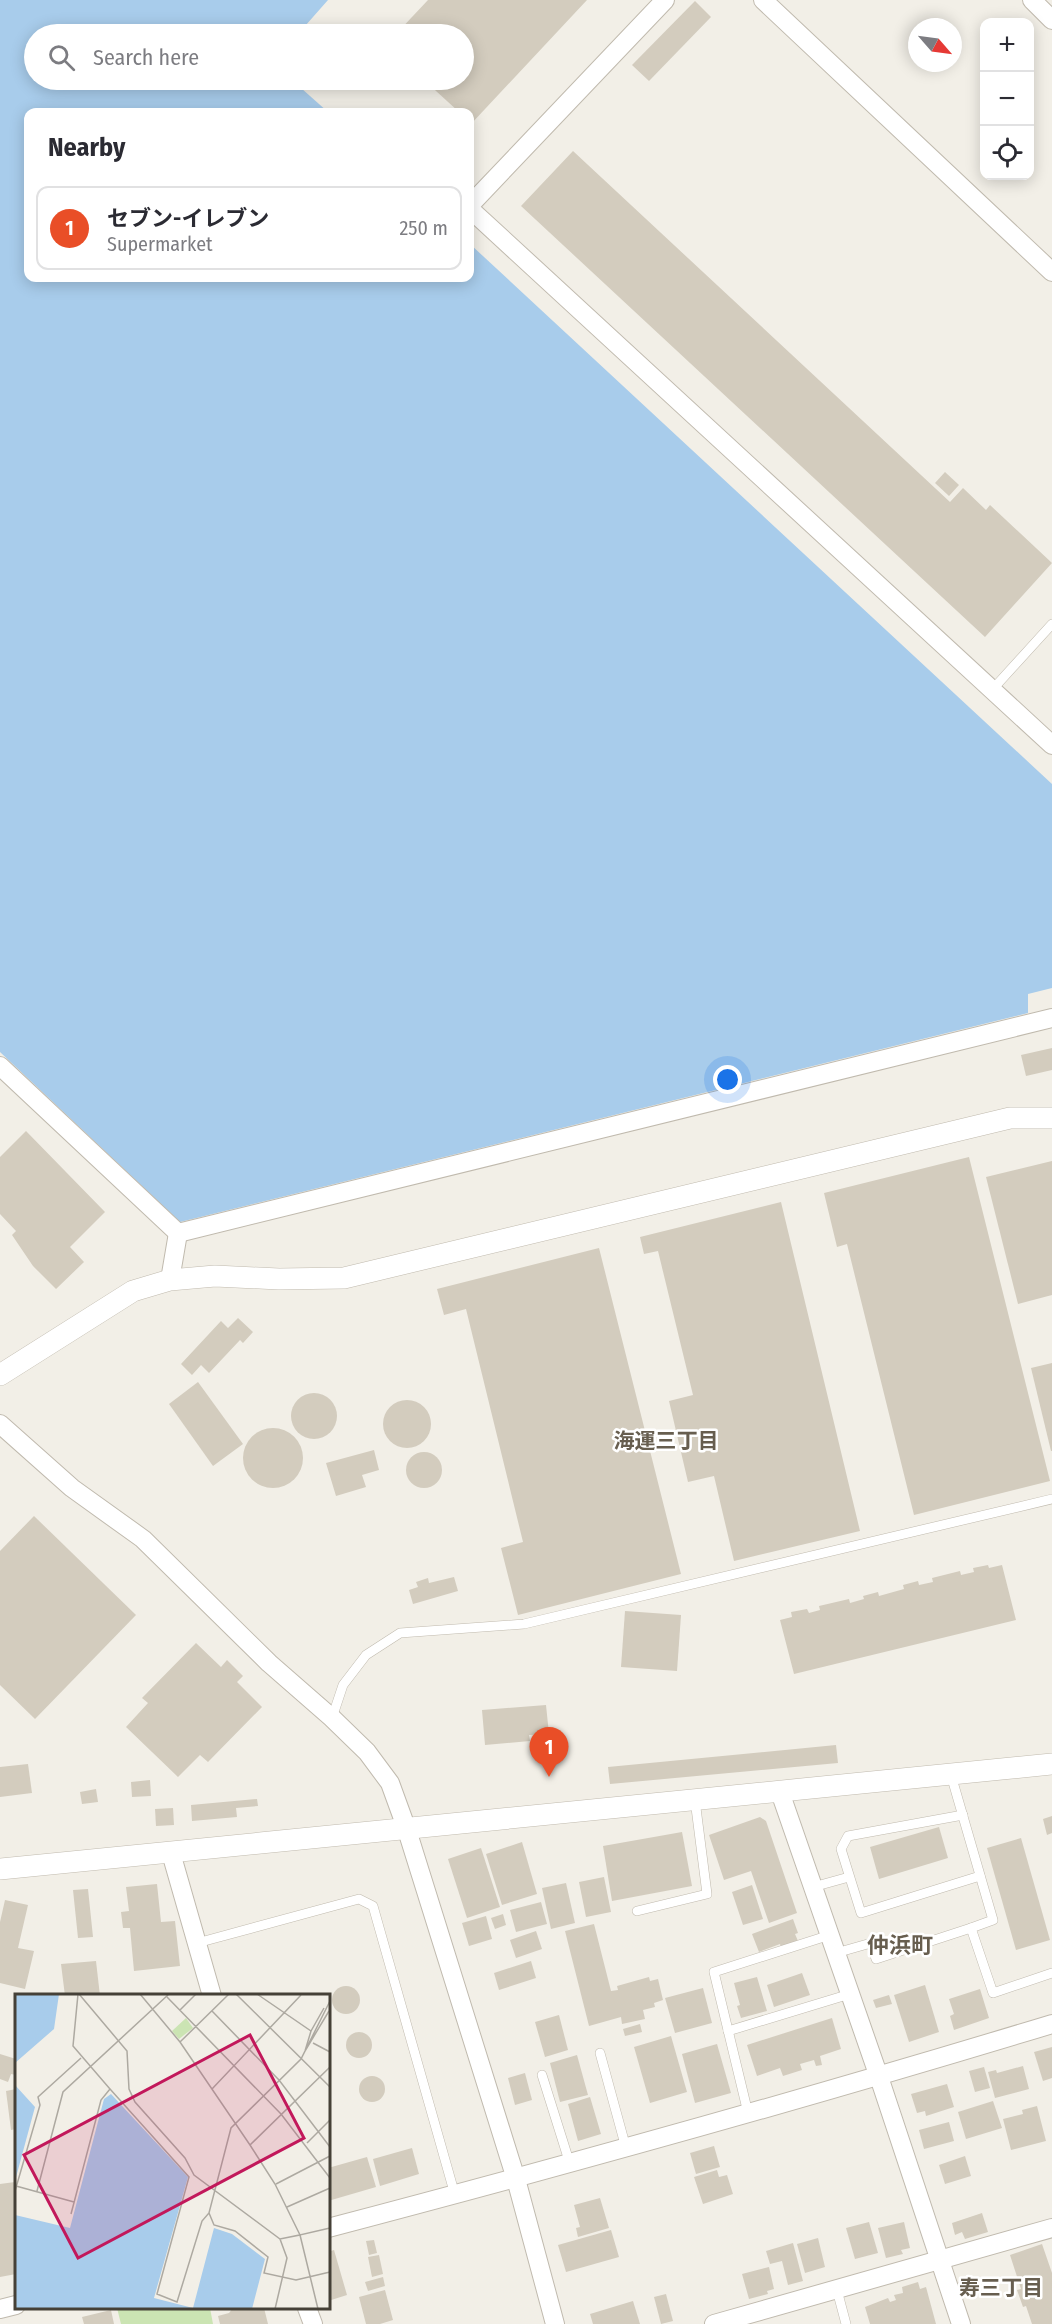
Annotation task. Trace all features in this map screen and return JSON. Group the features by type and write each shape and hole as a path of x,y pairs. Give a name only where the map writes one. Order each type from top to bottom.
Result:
{"street":[{"path":"474,203 665,0"},
{"path":"763,0 1052,272"},
{"path":"1032,0 1052,20"},
{"path":"474,211 1052,745"},
{"path":"178,1233 1052,1018"},
{"path":"0,1066 178,1233"},
{"path":"0,1375 133,1291 170,1280 215,1276 279,1280 344,1278 1010,1118 1052,1118"},
{"path":"170,1280 178,1233"},
{"path":"0,1424 72,1488 143,1539 269,1663 367,1752 390,1783 406,1827 516,2179 555,2324"},
{"path":"0,1869 1052,1764"},
{"path":"780,1792 879,2077 961,2324"},
{"path":"171,1853 212,1994"},
{"path":"330,2227 516,2179 879,2077 1052,2024"},
{"path":"714,2324 1052,2228"},
{"path":"0,2309 15,2305"},
{"path":"308,2309 313,2324"}],"lane":[{"path":"992,690 1052,624"},
{"path":"332,1718 343,1685 366,1655 400,1633 524,1624 1052,1498"},
{"path":"836,1953 871,1943 876,1959 993,1920 951,1774"},
{"path":"637,1911 707,1894 695,1800"},
{"path":"963,1815 848,1836 841,1849 861,1913 980,1876"},
{"path":"813,1887 849,1877"},
{"path":"197,1943 359,1899 373,1906 455,2195"},
{"path":"971,1928 993,1993 1052,1973"},
{"path":"748,2113 714,1972 830,1935"},
{"path":"728,2031 850,1994"},
{"path":"600,2053 626,2148"},
{"path":"542,2075 570,2163"},
{"path":"837,2290 846,2324"}],"green space":[{"path":"117,2309 210,2309 213,2324 121,2324"}],"water":[{"path":"0,0 328,0 307,24 24,24 24,90 303,90 324,108 24,108 24,282 474,282 474,248 1052,784 1052,988 1028,994 1028,1013 180,1222 0,1052"}],"building":[{"path":"428,0 587,0 474,121 474,108 455,108 435,90 474,90 474,24 405,24"},
{"path":"695,1 711,17 649,81 632,65"},
{"path":"573,151 950,502 963,488 986,510 990,505 1052,563 985,637 521,206"},
{"path":"945,472 959,485 949,496 935,483"},
{"path":"1052,1048 1052,1070 1026,1076 1021,1055"},
{"path":"26,1131 105,1212 70,1247 84,1262 56,1289 33,1266 12,1235 16,1231 0,1214 0,1157"},
{"path":"969,1157 1050,1481 914,1515 847,1244 837,1247 824,1193"},
{"path":"1052,1161 1052,1295 1018,1304 986,1177"},
{"path":"781,1202 860,1531 734,1561 714,1476 688,1482 669,1401 693,1395 658,1251 644,1254 640,1237"},
{"path":"599,1248 681,1574 518,1615 501,1548 523,1542 466,1309 444,1315 437,1289"},
{"path":"238,1318 253,1332 243,1343 240,1340 209,1373 201,1365 192,1375 181,1364 221,1321 228,1328"},
{"path":"1052,1363 1052,1451 1051,1451 1031,1368"},
{"path":"198,1382 243,1444 213,1466 169,1404"},
{"path":"314,1393 330,1400 337,1416 330,1432 314,1439 298,1432 291,1416 298,1400"},
{"path":"402,1400 412,1400 427,1410 431,1424 430,1433 421,1444 412,1448 402,1448 387,1438 383,1429 383,1419 393,1404"},
{"path":"267,1428 279,1428 295,1436 301,1446 303,1458 301,1470 295,1480 279,1488 267,1488 251,1480 243,1464 243,1452 251,1436"},
{"path":"374,1450 379,1470 362,1475 366,1487 336,1496 326,1463"},
{"path":"424,1452 437,1457 442,1470 437,1483 424,1488 411,1483 406,1470 411,1457"},
{"path":"34,1516 136,1615 35,1719 0,1685 0,1551"},
{"path":"988,1565 989,1568 1002,1565 1016,1620 794,1674 780,1620 792,1617 791,1612 807,1609 809,1613 820,1610 819,1606 849,1599 850,1603 878,1592 879,1596 904,1589 903,1585 918,1581 919,1585 933,1582 932,1578 960,1571 961,1575 974,1572 973,1568"},
{"path":"454,1577 458,1591 413,1604 409,1590 418,1587 416,1582 428,1578 429,1583"},
{"path":"625,1611 681,1615 677,1671 621,1667"},
{"path":"196,1643 221,1667 227,1660 243,1676 237,1682 262,1707 208,1762 200,1755 178,1777 126,1727 148,1703 142,1698"},
{"path":"546,1705 549,1734 529,1735 530,1741 485,1745 482,1710"},
{"path":"836,1745 838,1763 610,1784 608,1767"},
{"path":"28,1764 32,1793 0,1797 0,1767"},
{"path":"150,1780 151,1796 132,1797 131,1782"},
{"path":"96,1789 98,1802 82,1804 80,1792"},
{"path":"257,1799 258,1806 236,1808 237,1817 192,1821 191,1805"},
{"path":"173,1808 174,1825 156,1826 155,1809"},
{"path":"1052,1816 1052,1833 1047,1835 1043,1819"},
{"path":"760,1817 766,1821 797,1913 769,1923 751,1871 724,1880 709,1835"},
{"path":"939,1827 948,1858 879,1879 870,1847"},
{"path":"682,1832 692,1886 612,1901 603,1846"},
{"path":"1021,1838 1050,1940 1016,1950 987,1848"},
{"path":"522,1842 537,1894 502,1905 486,1854"},
{"path":"481,1848 500,1907 467,1918 448,1859"},
{"path":"604,1877 611,1912 586,1917 579,1882"},
{"path":"566,1883 575,1923 551,1929 542,1888"},
{"path":"157,1884 161,1922 175,1921 180,1966 134,1971 130,1928 123,1928 121,1912 129,1911 126,1887"},
{"path":"752,1885 763,1919 743,1925 732,1892"},
{"path":"88,1889 93,1937 78,1938 73,1890"},
{"path":"5,1900 28,1905 18,1948 34,1951 25,1989 0,1983 0,1922"},
{"path":"541,1902 547,1924 516,1932 510,1910"},
{"path":"503,1914 506,1925 495,1929 491,1918"},
{"path":"486,1916 492,1939 469,1946 462,1923"},
{"path":"793,1919 798,1941 781,1947 780,1944 759,1952 752,1934"},
{"path":"594,1924 611,1991 618,1990 617,1986 649,1977 650,1981 658,1979 663,2000 654,2003 655,2007 643,2010 645,2019 622,2024 621,2017 589,2026 565,1931"},
{"path":"536,1931 542,1949 516,1958 510,1940"},
{"path":"96,1961 100,1994 65,1994 61,1964"},
{"path":"531,1961 536,1978 499,1990 494,1973"},
{"path":"802,1973 810,1995 774,2007 767,1985"},
{"path":"757,1977 767,2011 741,2018 734,1983"},
{"path":"925,1985 939,2032 909,2042 894,1995"},
{"path":"346,1986 356,1990 360,2000 356,2010 346,2014 336,2010 332,2000 336,1990"},
{"path":"703,1988 712,2023 675,2033 665,1998"},
{"path":"980,1989 989,2018 954,2030 950,2016 954,2014 949,1999"},
{"path":"889,1995 892,2004 876,2008 873,2000"},
{"path":"559,2015 568,2050 545,2057 535,2022"},
{"path":"832,2018 841,2049 820,2056 822,2065 816,2066 814,2060 800,2064 802,2070 783,2076 780,2068 757,2076 747,2045"},
{"path":"640,2024 642,2032 625,2036 623,2029"},
{"path":"359,2032 368,2036 372,2045 368,2054 359,2058 350,2054 346,2045 350,2036"},
{"path":"671,2036 687,2092 650,2103 634,2047"},
{"path":"717,2044 731,2093 695,2103 682,2054"},
{"path":"1052,2047 1052,2078 1043,2081 1034,2052"},
{"path":"0,2054 15,2059 15,2075 11,2074 8,2082 0,2079"},
{"path":"577,2055 588,2095 560,2102 550,2063"},
{"path":"1023,2066 1029,2089 995,2098 988,2072 996,2070 997,2073"},
{"path":"984,2067 990,2088 975,2092 969,2071"},
{"path":"525,2073 532,2100 515,2105 508,2078"},
{"path":"372,2076 381,2080 385,2089 381,2098 372,2102 363,2098 359,2089 363,2080"},
{"path":"947,2084 954,2107 926,2116 925,2111 917,2113 911,2094"},
{"path":"15,2089 15,2129 11,2130 6,2091"},
{"path":"590,2097 601,2134 578,2141 568,2104"},
{"path":"993,2101 1002,2128 966,2139 958,2112"},
{"path":"1037,2106 1046,2141 1011,2150 1003,2119 1023,2114 1022,2110"},
{"path":"949,2122 954,2141 924,2149 919,2130"},
{"path":"714,2146 720,2167 696,2174 690,2153"},
{"path":"412,2148 419,2174 380,2186 373,2159"},
{"path":"965,2156 971,2176 945,2184 939,2165"},
{"path":"367,2157 376,2187 330,2200 330,2167"},
{"path":"717,2170 719,2177 727,2175 733,2194 703,2204 694,2177"},
{"path":"15,2182 15,2274 0,2277 0,2184"},
{"path":"600,2198 609,2228 578,2237 576,2228 580,2227 574,2205"},
{"path":"982,2213 988,2232 965,2239 962,2232 955,2235 952,2223"},
{"path":"869,2222 878,2253 855,2259 846,2228"},
{"path":"904,2222 910,2248 901,2250 903,2254 886,2258 878,2228"},
{"path":"611,2230 619,2257 566,2272 558,2245"},
{"path":"818,2238 825,2267 805,2273 797,2244"},
{"path":"374,2240 377,2253 369,2255 366,2241"},
{"path":"793,2243 803,2281 788,2285 782,2261 770,2264 766,2251"},
{"path":"1042,2244 1052,2273 1052,2324 1032,2324 1017,2290 1021,2289 1010,2255"},
{"path":"334,2250 347,2295 330,2300 330,2251"},
{"path":"379,2255 383,2274 372,2277 368,2257"},
{"path":"769,2267 774,2289 767,2291 768,2294 749,2299 742,2274"},
{"path":"383,2277 385,2286 368,2291 365,2282"},
{"path":"918,2282 920,2289 926,2287 936,2324 870,2324 865,2307 888,2298 890,2302 896,2300 894,2295 903,2293 902,2287"},
{"path":"385,2290 393,2320 380,2324 366,2324 359,2297"},
{"path":"666,2294 673,2321 661,2324 654,2297"},
{"path":"633,2301 640,2324 593,2324 590,2314"},
{"path":"232,2309 264,2309 268,2324 220,2324 218,2316 229,2313"},
{"path":"111,2310 114,2324 84,2324 82,2317"}],"place":[{"name":"セブン-イレブン","path":"549,1777"}],"district":[{"name":"海運三丁目","path":"666,1441"},
{"name":"仲浜町","path":"900,1945"},
{"name":"寿三丁目","path":"1001,2288"}]}
